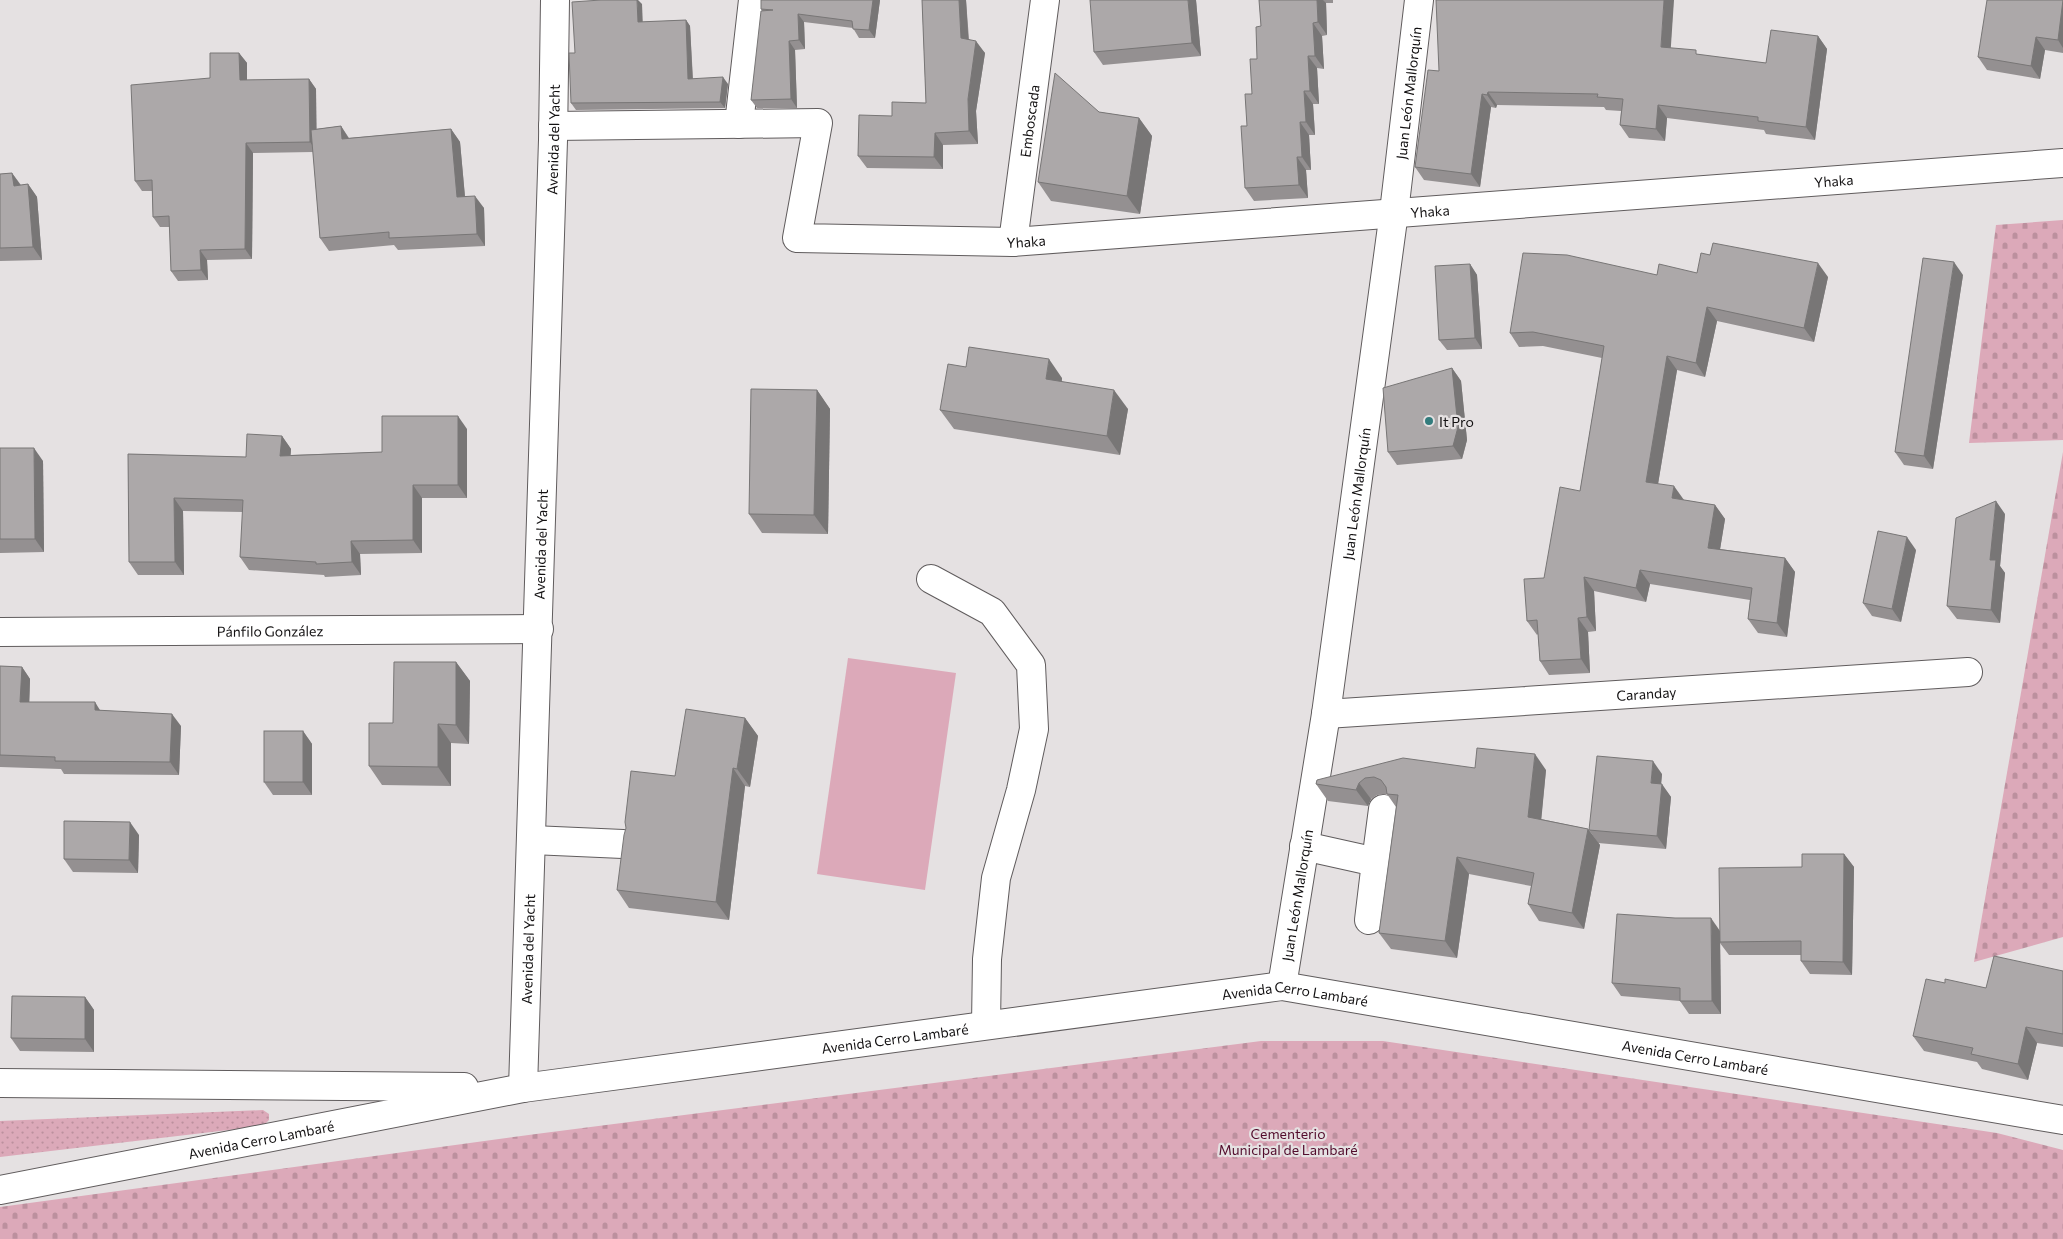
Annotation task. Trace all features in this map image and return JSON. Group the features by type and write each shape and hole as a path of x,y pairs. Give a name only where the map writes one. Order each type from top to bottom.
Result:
{"street":[{"name":"Avenida del Yacht","path":"524,1088 539,629 555,0"},
{"path":"553,126 738,124 752,0"},
{"name":"Emboscada","path":"1013,242 1046,0"},
{"name":"Juan León Mallorquín","path":"1282,986 1326,714 1394,212 1419,0"},
{"name":"Yhaka","path":"738,124 818,123 797,238 1013,242 1394,212 2063,164"},
{"path":"931,579 992,612 1032,665 1034,729 1021,790 996,878 987,959 986,1026"},
{"name":"Pánfilo González","path":"0,632 539,629"},
{"name":"Caranday","path":"1326,714 1968,672"},
{"path":"1369,920 1383,809"},
{"path":"532,840 623,844"},
{"path":"1304,846 1376,862"},
{"name":"Avenida Cerro Lambaré","path":"0,1190 524,1088 1282,986 2063,1120"},
{"name":"Avenida Cerro Lambaré","path":"0,1083 524,1088"}],"green space":[{"path":"2063,220 2063,440 1969,443 1996,225"},
{"path":"2063,452 2063,937 1974,962"},
{"path":"848,658 956,673 925,890 817,874"},
{"name":"Cementerio Municipal de Lambaré","path":"1261,1041 1383,1041 1997,1133 2063,1150 2063,1239 0,1239 0,1207 536,1134"},
{"path":"263,1110 269,1114 269,1120 263,1126 0,1157 0,1121"}],"building":[{"path":"637,0 638,22 686,20 688,79 723,77 720,102 571,103 569,53 575,53 572,2"},
{"path":"761,0 873,0 869,30 853,29 852,21 798,14 799,40 789,41 791,99 751,100 761,11 773,10 761,9"},
{"path":"922,0 959,0 961,38 976,41 968,99 969,131 935,133 934,157 858,156 859,115 892,116 892,102 926,103"},
{"path":"1090,0 1188,0 1192,43 1094,52"},
{"path":"1259,0 1317,0 1318,22 1313,23 1315,56 1308,56 1310,91 1304,91 1306,122 1300,122 1302,157 1297,157 1299,185 1245,188 1241,126 1247,126 1245,94 1252,94 1250,59 1257,59 1256,27 1261,26"},
{"path":"1436,0 1664,0 1661,47 1696,50 1696,54 1766,63 1771,30 1818,36 1806,127 1758,121 1758,117 1658,105 1656,129 1620,125 1623,99 1597,97 1598,94 1488,92 1487,95 1482,94 1471,174 1415,167 1428,70 1439,71"},
{"path":"1987,0 2063,0 2058,40 2036,37 2031,66 1978,57"},
{"path":"210,53 239,53 240,80 309,79 310,142 246,143 245,249 200,250 201,270 171,271 169,216 153,217 152,180 135,181 131,85 210,78"},
{"path":"1055,73 1099,112 1139,118 1127,196 1038,182"},
{"path":"341,126 342,139 451,129 457,197 475,196 477,234 389,238 389,232 320,238 311,130"},
{"path":"12,173 14,186 28,184 33,247 0,248 0,174"},
{"path":"1713,243 1818,263 1804,328 1707,307 1696,363 1667,356 1646,482 1674,486 1672,498 1715,505 1708,548 1785,558 1777,623 1748,619 1752,588 1640,570 1636,588 1584,577 1587,617 1578,618 1581,659 1540,661 1537,620 1527,621 1524,579 1544,578 1560,487 1580,491 1604,346 1533,332 1510,333 1523,253 1567,255 1657,275 1659,264 1697,273 1701,253 1710,255"},
{"path":"1923,258 1954,262 1924,456 1895,452"},
{"path":"1470,264 1475,338 1439,340 1435,266"},
{"path":"969,347 1049,359 1046,379 1114,390 1107,436 940,410 948,364 966,367"},
{"name":"It Pro","path":"1452,368 1458,427 1453,446 1388,452 1383,388"},
{"path":"751,389 817,390 814,515 749,514"},
{"path":"382,416 458,416 458,485 413,485 413,540 351,541 352,562 316,564 316,562 240,557 243,500 174,498 175,562 129,562 128,454 246,457 247,434 282,436 280,456 382,452"},
{"path":"0,448 34,448 35,539 0,539"},
{"path":"1996,501 1990,560 1996,560 1991,610 1947,606 1956,518"},
{"path":"1878,531 1907,537 1892,609 1863,603"},
{"path":"394,662 456,662 456,725 438,724 438,767 369,766 369,723 393,723"},
{"path":"0,666 22,667 20,702 95,702 95,710 172,714 170,762 55,761 55,757 0,755"},
{"path":"686,709 745,718 737,769 733,768 716,902 617,890 626,828 625,822 631,771 675,776"},
{"path":"264,731 303,731 303,782 264,782"},
{"path":"1477,748 1535,754 1528,817 1588,829 1572,913 1528,904 1534,873 1457,857 1445,941 1379,933 1398,795 1387,794 1386,787 1381,780 1374,777 1365,778 1359,783 1356,790 1316,784 1317,780 1403,758 1475,768"},
{"path":"1597,756 1653,761 1651,783 1662,784 1657,836 1589,830"},
{"path":"64,821 130,822 129,860 64,859"},
{"path":"1802,854 1844,854 1843,962 1801,961 1801,941 1720,942 1719,868 1802,867"},
{"path":"1617,914 1675,918 1711,918 1712,1001 1680,1001 1680,988 1612,983"},
{"path":"1994,956 2063,971 2063,1034 2026,1027 2018,1064 1971,1054 1973,1048 1913,1036 1926,979 1945,983 1945,979 1986,988"},
{"path":"12,996 85,997 85,1039 11,1038"}],"place":[{"name":"It Pro","path":"1429,421"}]}
